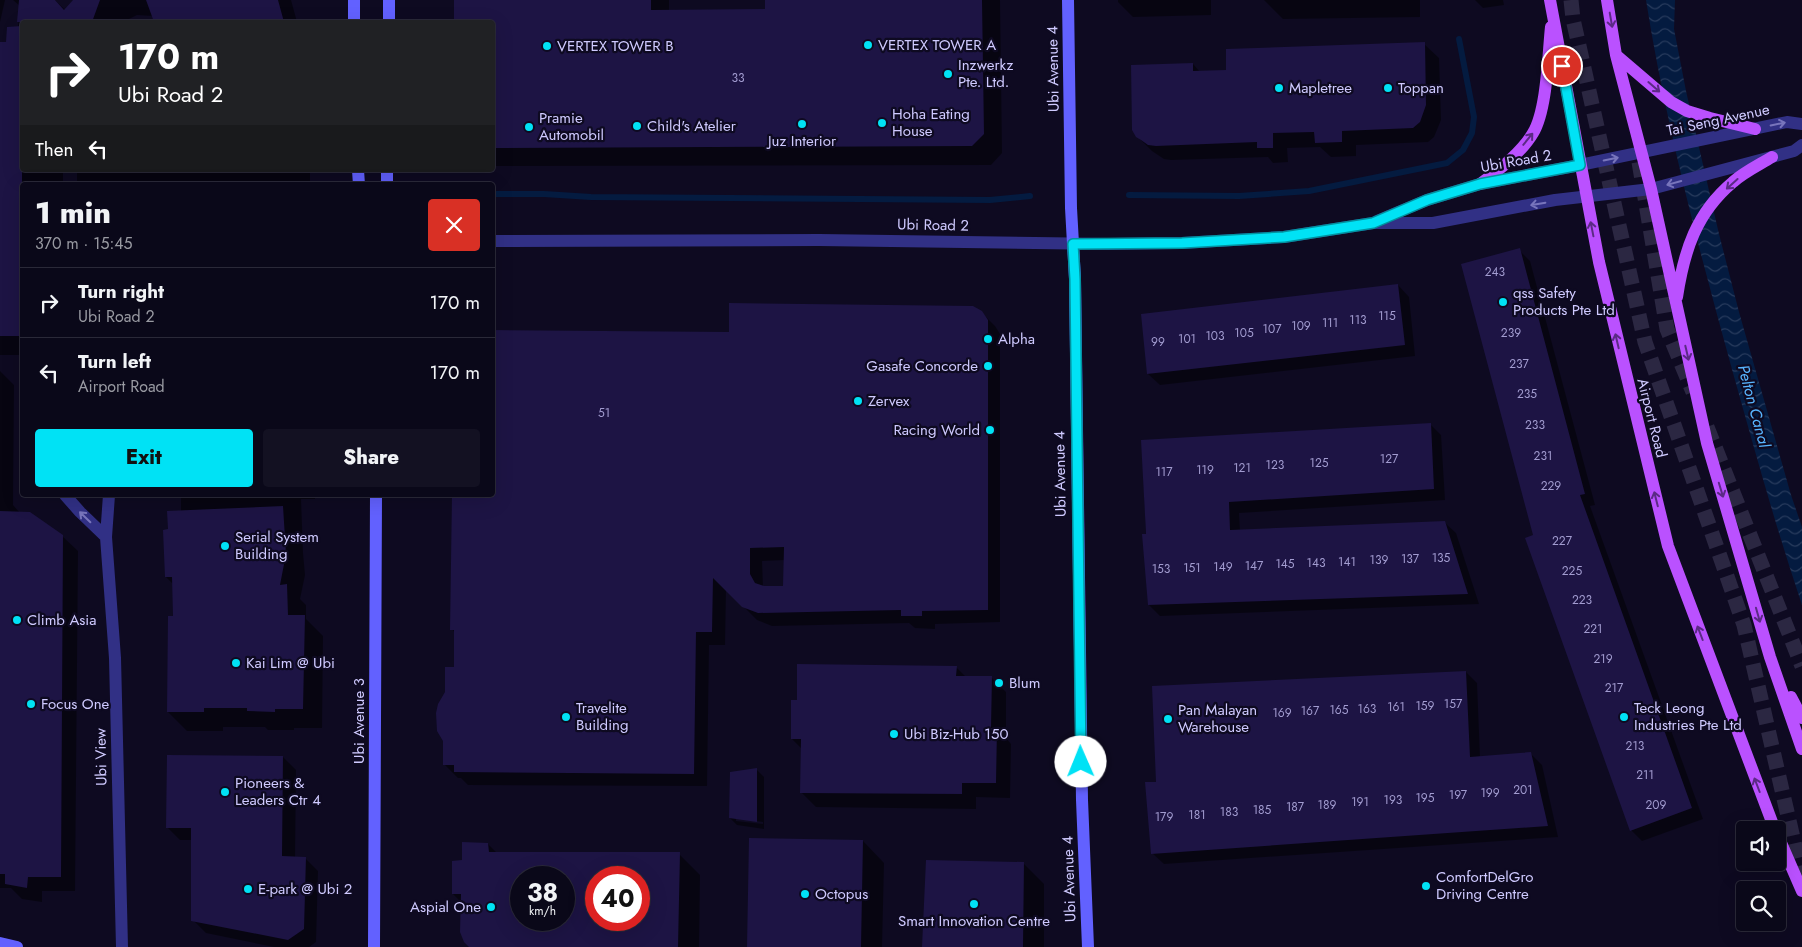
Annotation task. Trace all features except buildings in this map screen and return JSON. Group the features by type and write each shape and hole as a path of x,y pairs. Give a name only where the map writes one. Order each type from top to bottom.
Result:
{"main road":[{"path":"1607,0 1616,56 1651,189 1707,443 1770,657 1802,749"},
{"path":"1480,184 1503,167 1534,133 1543,108 1551,6"},
{"name":"Airport Road","path":"1551,6 1599,262 1668,546 1772,821"},
{"path":"1616,56 1671,102 1687,111 1755,128"},
{"path":"1676,305 1680,274 1698,221 1733,182 1772,157"},
{"path":"1770,657 1802,718"},
{"path":"1786,855 1802,892"}],"street":[{"path":"354,0 354,20"},
{"path":"389,0 389,20"},
{"name":"Ubi Avenue 4","path":"1068,0 1075,279 1082,790 1088,947"},
{"name":"Tai Seng Avenue","path":"1641,153 1787,122 1802,124"},
{"path":"1651,189 1794,151 1802,145"},
{"name":"Ubi Road 2","path":"1373,223 1427,200 1480,184 1641,153"},
{"name":"Ubi Road 2","path":"495,241 829,240 1073,244 1182,243 1284,237 1373,223 1433,223 1555,200 1651,189"},
{"path":"67,497 106,537"},
{"name":"Ubi View","path":"109,497 106,537 114,658 122,947"},
{"name":"Ubi Avenue 3","path":"374,947 376,497"},
{"path":"0,943 17,947"}],"water":[{"name":"Pelton Canal","path":"1646,0 1675,0 1674,29 1686,91 1719,234 1739,312 1791,495 1802,527 1802,605 1783,547 1720,327 1696,234 1673,141"}],"waterway":[{"path":"1129,195 1239,196 1309,191 1447,163 1463,150 1472,133 1474,117 1459,39"},
{"path":"495,194 544,194 591,197 990,200 1030,196"}],"tunnel":[{"path":"1571,0 1573,19 1645,342 1744,625 1802,877"},
{"path":"1639,162 1667,329 1693,392"},
{"path":"1707,427 1802,666"}],"place":[{"name":"VERTEX TOWER A","path":"868,45"},
{"name":"VERTEX TOWER B","path":"547,46"},
{"name":"Inzwerkz Pte. Ltd.","path":"948,74"},
{"name":"Mapletree","path":"1279,88"},
{"name":"Toppan","path":"1388,88"},
{"name":"Hoha Eating House","path":"882,123"},
{"name":"Juz Interior","path":"802,124"},
{"name":"Child's Atelier","path":"637,126"},
{"name":"Pramie Automobil","path":"529,127"},
{"name":"qss Safety Products Pte Ltd","path":"1503,302"},
{"name":"Alpha","path":"988,339"},
{"name":"Gasafe Concorde","path":"988,366"},
{"name":"Zervex","path":"858,401"},
{"name":"Racing World","path":"990,430"},
{"name":"Serial System Building","path":"225,546"},
{"name":"Climb Asia","path":"17,620"},
{"name":"Kai Lim @ Ubi","path":"236,663"},
{"name":"Blum","path":"999,683"},
{"name":"Focus One","path":"31,704"},
{"name":"Travelite Building","path":"566,717"},
{"name":"Teck Leong Industries Pte Ltd","path":"1624,717"},
{"name":"Pan Malayan Warehouse","path":"1168,719"},
{"name":"Ubi Biz-Hub 150","path":"894,734"},
{"name":"Pioneers & Leaders Ctr 4","path":"225,792"},
{"name":"ComfortDelGro Driving Centre","path":"1426,886"},
{"name":"E-park @ Ubi 2","path":"248,889"},
{"name":"Octopus","path":"805,894"},
{"name":"Smart Innovation Centre","path":"974,904"},
{"name":"Aspial One","path":"491,907"}],"route":[{"path":"1081,762 1073,244 1182,243 1284,237 1373,223 1427,200 1480,184 1580,165 1562,66"}]}
